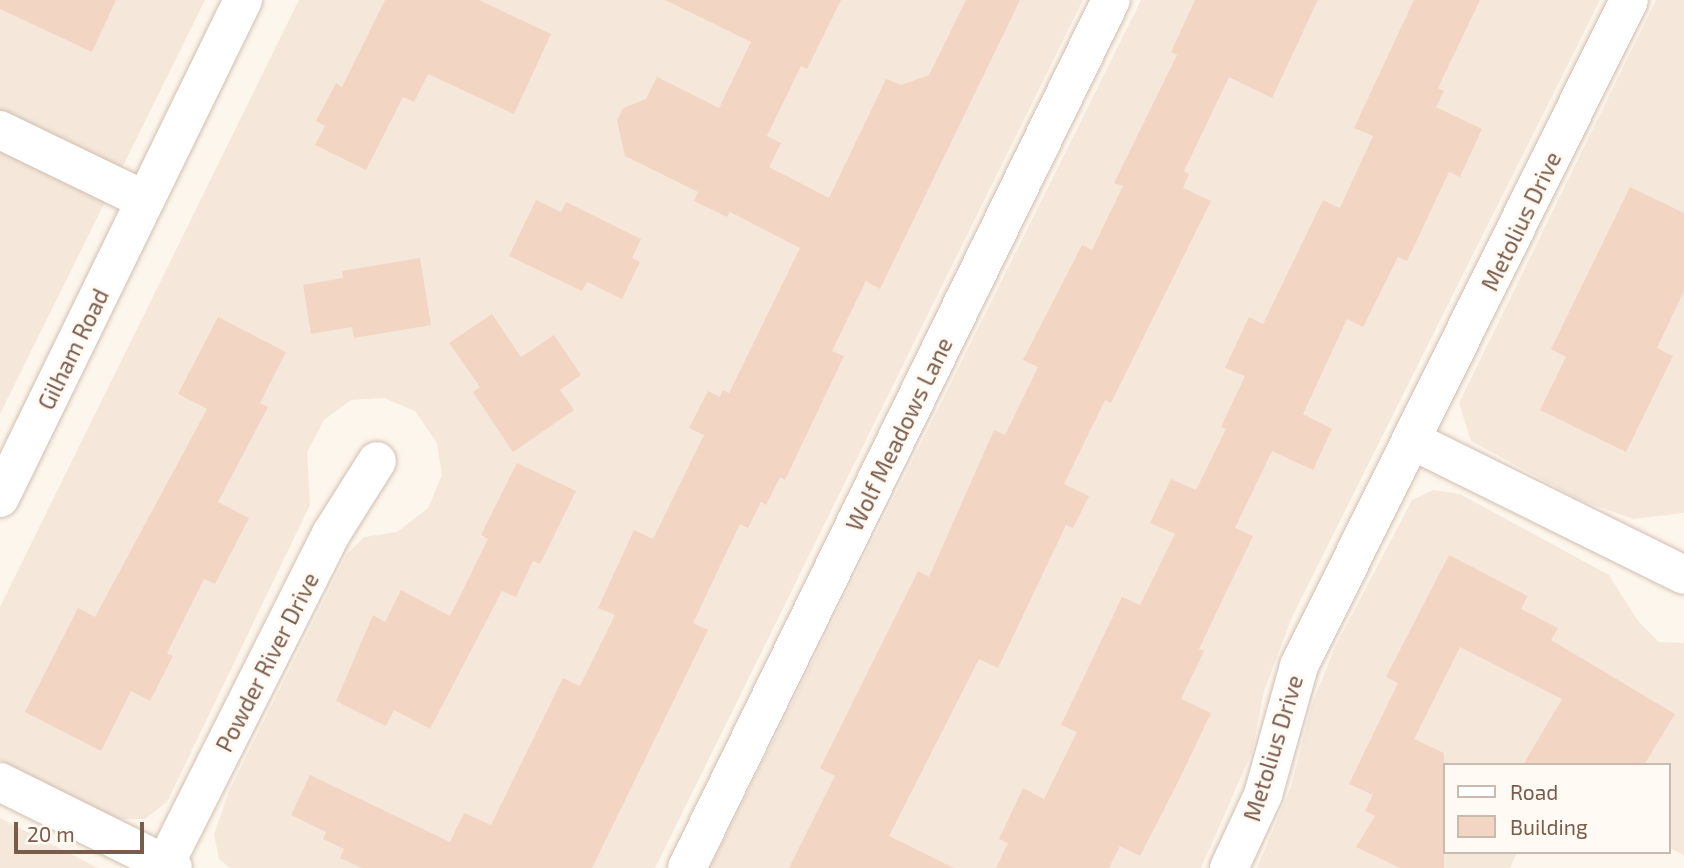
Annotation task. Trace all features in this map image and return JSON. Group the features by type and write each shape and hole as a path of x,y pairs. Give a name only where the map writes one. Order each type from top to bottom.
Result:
{"street":[{"name":"Gilham Road","path":"0,498 243,0"},
{"name":"Wolf Meadows Lane","path":"687,868 1111,0"},
{"name":"Metolius Drive","path":"1229,868 1263,795 1299,666 1413,442 1629,0"},
{"path":"0,130 145,200"},
{"path":"1413,442 1684,575"},
{"name":"Powder River Drive","path":"167,867 331,534 377,461"},
{"path":"0,782 167,867"}],"shaded area":[{"path":"0,0 205,0 0,414"},
{"path":"299,0 1083,0 655,868 230,868 219,859 214,834 229,791 347,554 364,537 397,532 428,508 442,475 437,443 415,411 384,398 351,400 324,420 307,452 310,505 167,802 145,819 118,819 0,760 0,607"},
{"path":"1141,0 1600,0 1292,617 1264,691 1252,752 1201,868 710,868"},
{"path":"1656,0 1684,0 1684,513 1633,519 1580,500 1471,441 1459,403"},
{"path":"1433,490 1460,494 1609,575 1638,621 1659,642 1684,643 1684,855 1670,848 1670,763 1442,763 1442,854 1516,854 1510,868 1257,868 1291,787 1311,707 1335,647 1412,500"},
{"path":"0,818 98,868 0,868"}],"building":[{"path":"0,0 116,0 92,52 0,9"},
{"path":"385,0 479,0 551,34 514,114 428,74 414,102 403,97 366,170 315,145 325,126 316,121 336,83 342,87"},
{"path":"665,0 841,0 807,69 801,66 767,136 781,143 769,167 829,198 886,79 901,85 929,75 966,0 1020,0 880,289 866,281 832,351 844,356 785,480 780,477 766,505 761,502 748,528 740,524 693,623 708,630 592,868 362,868 340,858 344,849 323,839 326,832 291,815 310,775 450,842 464,813 491,825 563,678 580,686 615,615 598,608 634,530 653,539 704,435 689,428 708,391 720,397 723,390 729,393 800,248 730,212 727,217 694,201 698,192 625,156 617,121 623,108 646,99 657,77 719,108 751,42"},
{"path":"1195,0 1318,0 1272,98 1229,77 1184,171 1189,174 1183,188 1211,201 1111,403 1105,400 1064,484 1089,496 1073,528 1066,525 998,668 979,659 889,836 954,868 789,868 835,776 820,768 918,571 929,577 994,430 1005,435 1038,367 1023,360 1082,245 1092,250 1123,186 1114,183 1177,55 1171,52"},
{"path":"1414,0 1480,0 1438,88 1444,91 1436,107 1482,129 1460,177 1449,172 1407,261 1398,257 1363,327 1347,319 1303,414 1332,429 1313,470 1272,451 1235,528 1253,536 1199,649 1204,651 1181,699 1211,713 1179,780 1140,856 1120,846 1109,868 996,868 1008,843 999,839 1023,788 1044,799 1077,732 1061,725 1122,597 1140,605 1175,534 1150,523 1171,479 1196,490 1226,429 1221,427 1245,376 1225,368 1249,317 1263,324 1323,200 1340,208 1373,136 1354,128"},
{"path":"1630,187 1684,213 1684,291 1657,348 1673,356 1626,452 1540,410 1566,357 1551,349"},
{"path":"536,200 561,212 566,202 641,239 632,258 640,262 622,299 587,282 582,291 509,256"},
{"path":"420,258 431,325 354,338 352,327 311,334 303,285 343,278 342,271"},
{"path":"492,314 521,357 554,335 581,375 560,390 574,410 513,452 473,392 480,387 449,343"},
{"path":"218,317 286,352 260,403 268,407 218,502 249,518 215,584 204,579 167,653 173,656 150,701 131,691 101,751 25,712 78,608 95,617 207,409 178,394"},
{"path":"517,463 576,491 540,564 533,561 516,597 502,591 430,729 394,710 386,726 336,701 373,615 385,622 401,590 450,616 488,539 481,535"},
{"path":"1449,555 1528,596 1521,609 1558,628 1551,640 1675,714 1645,763 1524,763 1562,699 1460,647 1414,739 1444,753 1444,868 1400,868 1356,847 1375,816 1365,811 1373,795 1349,784 1398,683 1386,677"}]}
